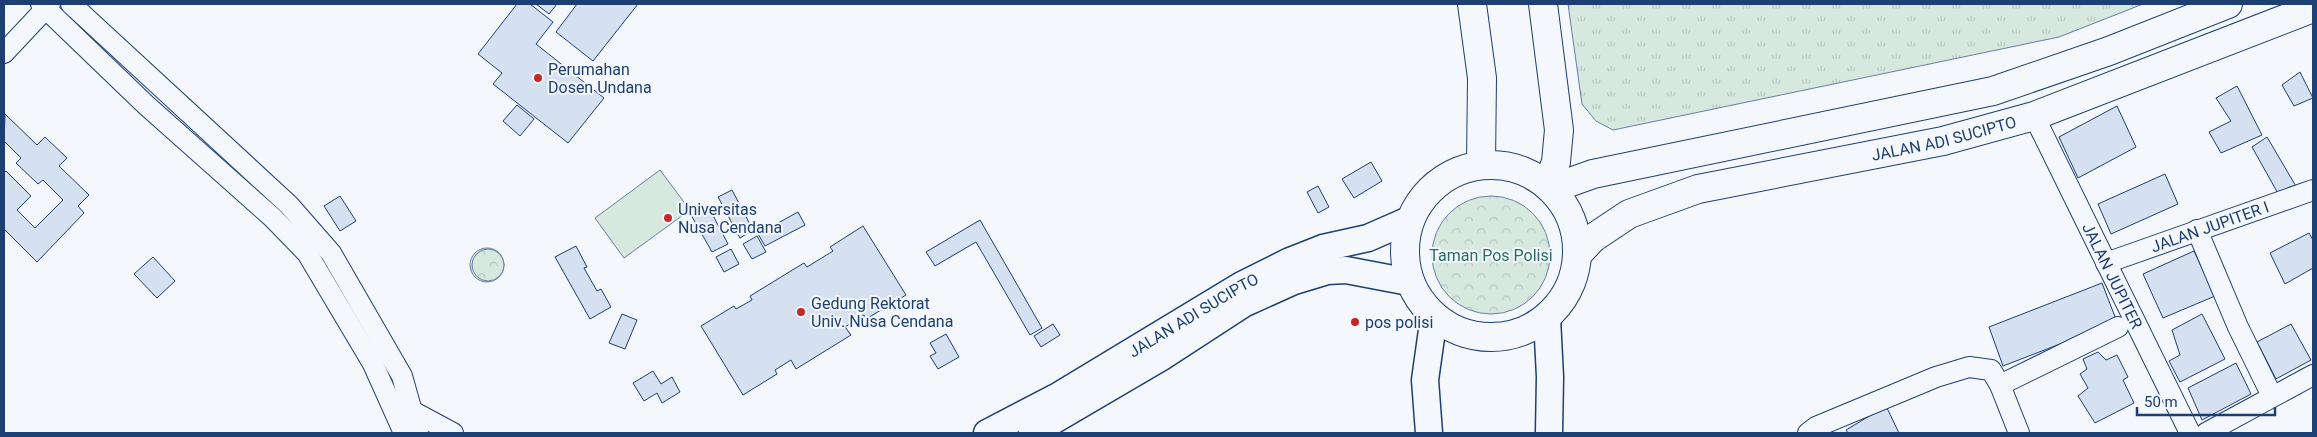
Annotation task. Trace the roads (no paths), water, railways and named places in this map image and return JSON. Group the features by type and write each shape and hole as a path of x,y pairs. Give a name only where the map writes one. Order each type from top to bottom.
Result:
{"highway":[{"path":"1472,4 1482,78 1481,164"},
{"path":"1543,4 1559,130 1556,162 1549,187"},
{"name":"JALAN ADI SUCIPTO","path":"1549,187 1593,174 1993,91 2100,54 2228,4"},
{"name":"JALAN ADI SUCIPTO","path":"1577,255 1593,238 1629,214 1698,189 1943,141 2034,116 2313,8"},
{"path":"1481,164 1504,165 1527,172 1549,187 1569,216 1575,231 1577,255 1573,278 1563,300 1547,318 1520,333 1490,338 1460,332 1434,316 1419,301 1409,282 1404,261 1404,240 1409,220 1426,193 1451,174 1481,164"}],"main road":[{"name":"JALAN ADI SUCIPTO","path":"987,433 1060,395 1242,285 1290,261 1323,248 1368,238 1409,220"},
{"name":"JALAN ADI SUCIPTO","path":"1032,433 1160,358 1244,304 1294,281 1326,271 1346,270 1409,282"},
{"path":"1429,433 1425,380 1434,316"},
{"path":"1547,318 1550,377 1549,433"}],"street":[{"path":"71,4 289,205 331,253 381,359 404,433"},
{"path":"4,53 45,5 146,104 273,218 307,253 381,359 402,376 418,433"},
{"name":"JALAN JUPITER","path":"2034,116 2190,433"},
{"name":"JALAN JUPITER I","path":"2106,263 2313,190"},
{"path":"273,218 289,205"},
{"path":"2197,230 2238,328 2272,396"},
{"path":"2000,385 2118,326"},
{"path":"1808,433 1816,427 1918,385 1969,367 1991,370 2000,385 2019,433"},
{"path":"2206,433 2272,396 2313,376"},
{"path":"412,411 453,433"}],"place":[{"name":"Perumahan Dosen Undana","path":"538,78"},
{"name":"Universitas Nusa Cendana","path":"668,218"},
{"name":"Gedung Rektorat Univ. Nusa Cendana","path":"801,312"},
{"name":"pos polisi","path":"1355,322"}],"park label":[{"name":"Taman Pos Polisi","path":"1491,255"}]}
